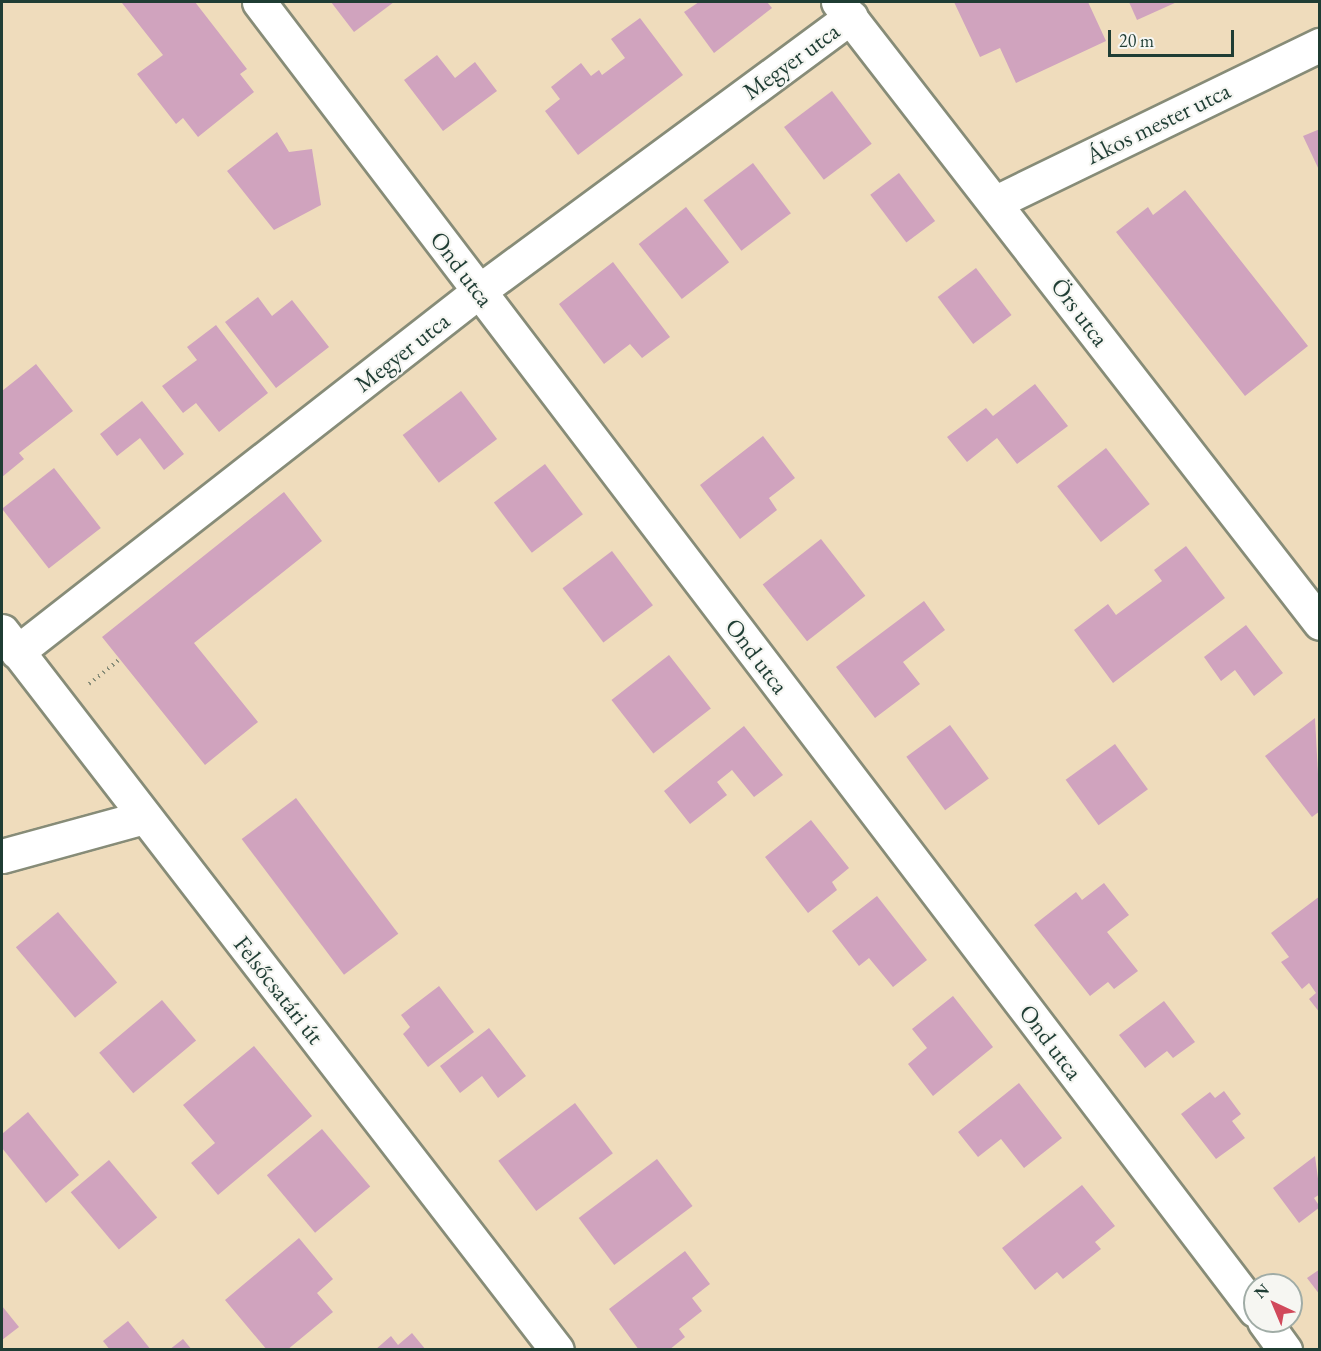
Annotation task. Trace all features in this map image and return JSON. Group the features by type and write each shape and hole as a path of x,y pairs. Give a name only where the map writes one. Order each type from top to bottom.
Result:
{"street":[{"name":"Ond utca","path":"259,2 1243,1294"},
{"name":"Megyer utca","path":"9,641 479,291 844,9"},
{"name":"Örs utca","path":"844,9 996,202 1320,623"},
{"name":"Ákos mester utca","path":"996,202 1320,45"},
{"name":"Felsőcsatári út","path":"9,641 557,1350"},
{"path":"2,856 145,817"},
{"path":"1273,1333 1286,1350"}],"building":[{"path":"195,2 247,69 240,74 254,92 198,137 183,118 176,124 137,74 163,55 122,3"},
{"path":"331,2 394,2 354,32"},
{"path":"699,2 767,2 772,8 714,53 684,12"},
{"path":"954,2 1088,2 1106,41 1016,83 1000,48 980,57"},
{"path":"1129,2 1177,2 1137,20"},
{"path":"640,18 683,75 578,155 545,111 560,99 551,87 581,63 591,76 599,70 602,75 625,58 611,39"},
{"path":"437,55 455,78 475,62 497,91 443,131 404,80"},
{"path":"832,91 872,144 824,180 784,127"},
{"path":"1320,129 1320,172 1303,136"},
{"path":"277,132 289,152 312,149 321,205 274,230 227,171"},
{"path":"753,163 791,213 741,251 703,200"},
{"path":"899,173 935,221 906,243 870,195"},
{"path":"1185,190 1308,346 1245,396 1116,232 1148,207 1153,215"},
{"path":"686,207 729,262 682,299 639,244"},
{"path":"613,262 670,337 642,358 630,344 604,364 559,304"},
{"path":"976,268 1012,315 973,344 938,297"},
{"path":"258,297 272,316 292,300 329,347 276,388 225,322"},
{"path":"216,325 268,393 219,432 196,403 183,413 162,386 197,360 187,347"},
{"path":"36,364 73,411 19,453 24,459 2,477 2,391"},
{"path":"1035,384 1068,426 1017,464 997,438 967,462 947,437 986,408 993,416"},
{"path":"461,391 497,439 439,483 403,435"},
{"path":"142,401 184,454 164,470 140,438 117,456 100,434"},
{"path":"763,436 795,478 769,498 777,510 740,539 700,485"},
{"path":"1106,448 1150,504 1101,542 1057,486"},
{"path":"545,464 583,514 532,553 494,503"},
{"path":"54,468 101,528 49,569 2,509"},
{"path":"284,492 322,541 194,643 258,722 205,765 102,637"},
{"path":"821,539 865,596 807,641 763,585"},
{"path":"1186,546 1225,598 1113,683 1074,630 1108,604 1116,615 1162,581 1154,570"},
{"path":"612,551 653,605 603,643 562,588"},
{"path":"924,601 945,630 903,662 920,684 875,718 836,667"},
{"path":"1246,625 1283,673 1254,696 1235,670 1221,681 1204,657"},
{"path":"669,655 711,709 653,754 611,700"},
{"path":"1315,718 1320,811 1312,817 1265,756"},
{"path":"950,725 989,778 945,810 906,757"},
{"path":"744,726 783,775 754,797 732,770 717,782 727,795 690,824 664,791"},
{"path":"1115,744 1148,789 1099,825 1066,780"},
{"path":"296,798 398,934 344,975 242,839"},
{"path":"811,820 849,868 832,882 837,890 808,913 765,857"},
{"path":"1104,883 1129,915 1107,932 1138,971 1114,989 1108,982 1090,996 1034,925 1076,892 1082,900"},
{"path":"877,896 927,960 893,987 869,958 859,966 832,931"},
{"path":"1320,896 1320,1013 1309,999 1316,993 1309,983 1302,989 1281,962 1289,957 1271,933"},
{"path":"58,912 117,982 75,1018 16,947"},
{"path":"439,986 474,1032 428,1067 403,1034 410,1027 401,1015"},
{"path":"953,996 993,1047 933,1096 908,1064 927,1048 912,1029"},
{"path":"162,1000 196,1041 133,1093 99,1053"},
{"path":"1164,1001 1195,1042 1173,1058 1167,1051 1145,1068 1119,1035"},
{"path":"489,1028 526,1076 498,1098 482,1076 460,1093 440,1066"},
{"path":"254,1046 312,1116 218,1195 191,1163 215,1143 183,1105"},
{"path":"1019,1083 1062,1138 1024,1168 1001,1139 978,1157 958,1132"},
{"path":"1224,1091 1241,1114 1232,1121 1245,1138 1216,1159 1181,1114 1210,1092 1215,1098"},
{"path":"575,1103 613,1153 536,1211 498,1161"},
{"path":"28,1112 79,1175 46,1203 2,1148 2,1134"},
{"path":"322,1129 370,1186 315,1233 267,1175"},
{"path":"1315,1156 1320,1194 1314,1198 1320,1207 1299,1223 1273,1188"},
{"path":"657,1159 693,1206 614,1265 579,1218"},
{"path":"109,1160 157,1217 119,1250 71,1192"},
{"path":"1082,1185 1115,1226 1095,1242 1101,1249 1063,1279 1057,1272 1035,1290 1002,1248"},
{"path":"299,1238 333,1279 317,1293 333,1312 287,1350 267,1350 225,1300"},
{"path":"685,1251 710,1284 692,1298 702,1311 679,1329 685,1337 669,1350 639,1350 609,1309"},
{"path":"1320,1269 1320,1295 1307,1278"},
{"path":"2,1306 19,1327 2,1340"},
{"path":"128,1321 151,1350 110,1350 103,1341"},
{"path":"412,1333 426,1350 375,1350 391,1336 398,1345"},
{"path":"183,1339 192,1350 169,1350"}]}
